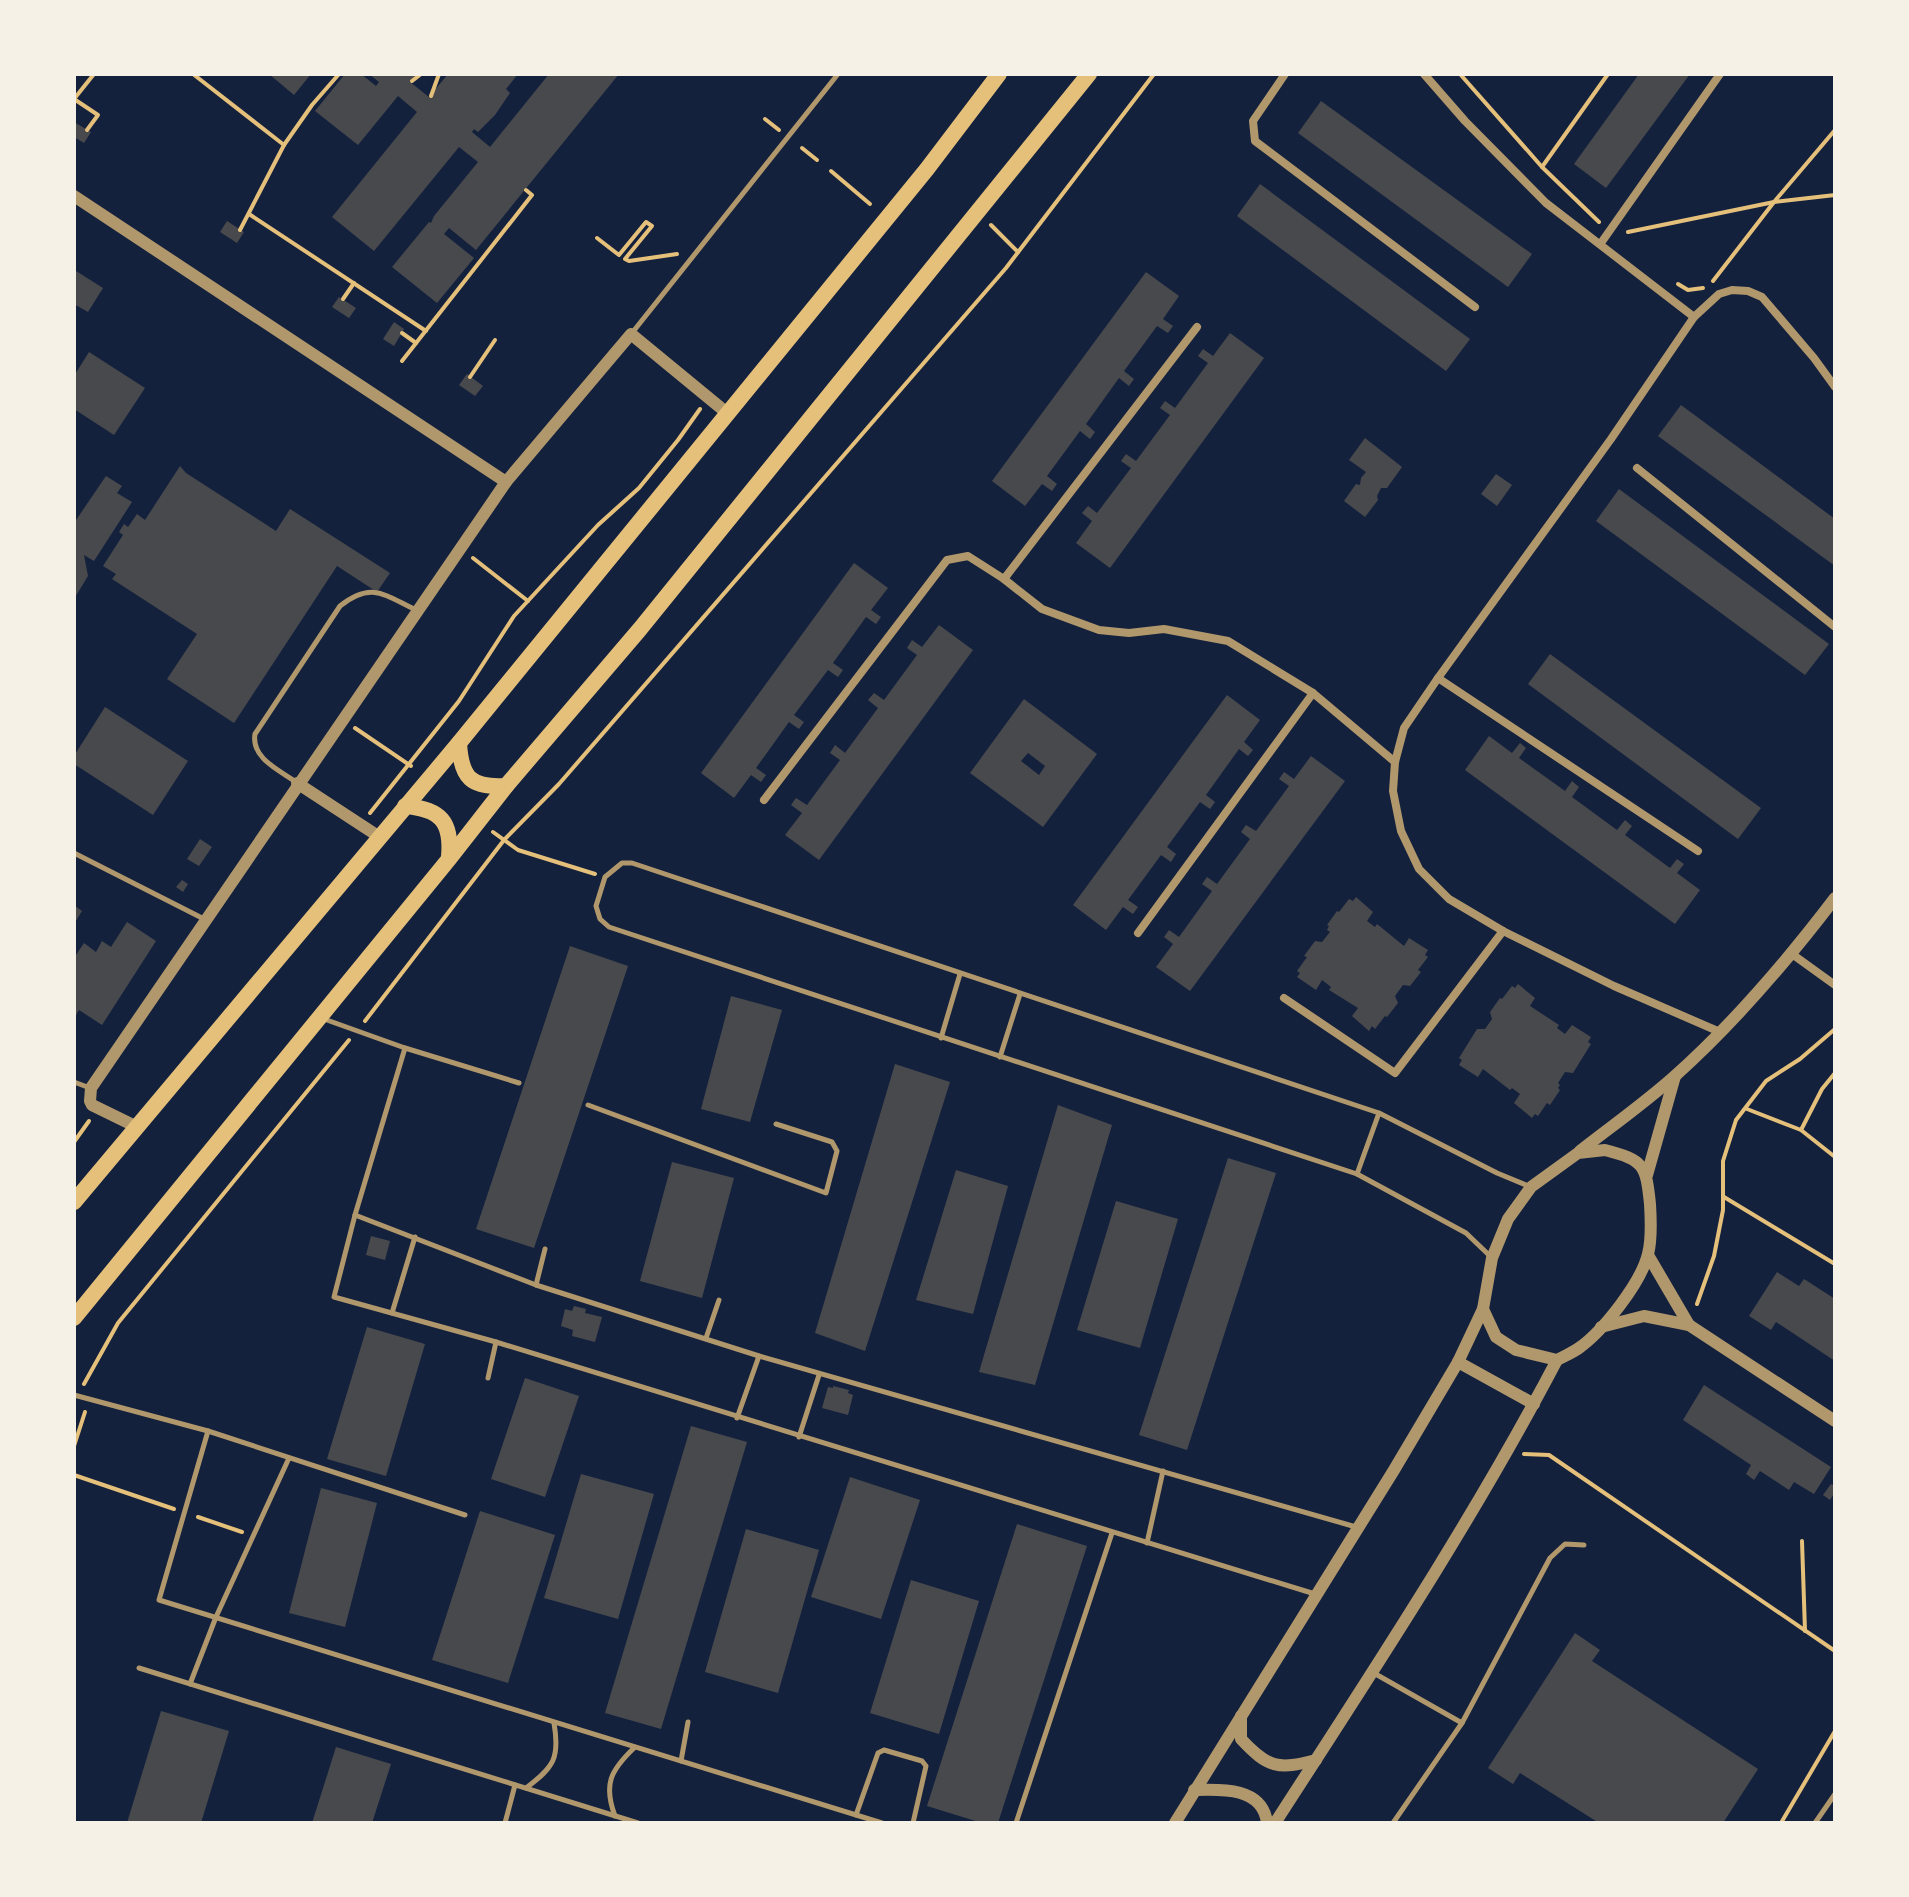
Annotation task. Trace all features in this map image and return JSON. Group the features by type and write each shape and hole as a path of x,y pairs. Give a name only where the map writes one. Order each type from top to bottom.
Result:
{"main road":[{"path":"74,1202 459,743 936,158 999,74"},
{"path":"74,1318 478,820 640,629 1089,74"},
{"path":"459,743 464,772 471,781 488,787 506,786"},
{"path":"405,806 421,807 439,816 448,827 451,840 449,859"}],"street":[{"path":"1285,74 1253,121 1255,141 1475,307"},
{"path":"1424,74 1465,121 1546,203 1694,317"},
{"path":"1601,243 1720,74"},
{"path":"74,196 506,482"},
{"path":"1720,1032 1614,986 1503,931 1449,899 1419,869 1401,831 1393,791 1395,762 1404,728 1438,678 1611,439 1694,317 1719,294 1732,290 1748,291 1762,297 1835,387"},
{"path":"1004,579 1197,327"},
{"path":"137,1127 98,1109 90,1101 91,1088 506,482 631,334 727,413"},
{"path":"1637,468 1835,627"},
{"path":"764,800 947,560 968,556 1042,609 1099,630 1129,633 1164,629 1228,641 1313,693 1395,762"},
{"path":"1438,678 1698,851"},
{"path":"1138,933 1313,693"},
{"path":"297,783 378,836"},
{"path":"1175,1823 1458,1362 1483,1309 1492,1258 1508,1219 1531,1187 1675,1076 1720,1032 1792,954 1835,898"},
{"path":"1284,998 1395,1073 1503,931"},
{"path":"1792,954 1835,985"},
{"path":"1275,1823 1506,1454 1557,1360 1579,1348 1601,1327 1633,1286 1648,1255 1651,1218 1647,1175 1675,1076"},
{"path":"1578,1153 1605,1150 1633,1157 1647,1175"},
{"path":"1648,1255 1689,1325"},
{"path":"1483,1309 1496,1337 1516,1350 1557,1360"},
{"path":"1601,1327 1644,1316 1689,1325 1835,1421"},
{"path":"1458,1362 1534,1404"},
{"path":"1241,1716 1241,1739 1259,1758 1274,1766 1293,1766 1316,1760"},
{"path":"1194,1790 1234,1790 1252,1797 1266,1816 1267,1823"}],"lane":[{"path":"631,334 838,74"},
{"path":"297,783 258,754 255,734 340,606 355,594 376,592 417,610"},
{"path":"74,853 204,919"},
{"path":"1492,1258 1466,1233 1357,1174 609,927 600,919 596,906 605,877 622,863 632,863 1379,1113 1531,1187"},
{"path":"941,1038 960,974"},
{"path":"1000,1057 1020,994"},
{"path":"319,1018 519,1083"},
{"path":"405,1048 334,1297 496,1342 1316,1594"},
{"path":"74,1082 91,1088"},
{"path":"588,1105 826,1193 837,1151 832,1142 776,1124"},
{"path":"1357,1174 1379,1113"},
{"path":"355,1215 536,1285 819,1375 1357,1527"},
{"path":"392,1313 415,1237"},
{"path":"536,1285 545,1249"},
{"path":"706,1338 719,1300"},
{"path":"488,1378 496,1342"},
{"path":"737,1418 759,1356"},
{"path":"799,1437 819,1375"},
{"path":"75,1393 208,1431 465,1515"},
{"path":"208,1431 159,1600 882,1823"},
{"path":"190,1684 216,1617 289,1458"},
{"path":"1147,1543 1163,1471"},
{"path":"1016,1823 1112,1533"},
{"path":"1393,1823 1462,1723 1550,1558 1565,1544 1584,1545"},
{"path":"139,1668 638,1823"},
{"path":"1372,1672 1462,1723"},
{"path":"525,1788 547,1773 555,1757 554,1722"},
{"path":"681,1761 688,1722"},
{"path":"615,1816 609,1800 609,1782 619,1762 635,1747"},
{"path":"856,1815 878,1753 884,1750 922,1761 926,1766 913,1823"},
{"path":"505,1823 515,1785"},
{"path":"1815,1823 1835,1794"}],"path":[{"path":"87,130 98,115 74,99 94,74"},
{"path":"193,74 284,145"},
{"path":"240,230 284,145 339,74"},
{"path":"412,81 421,74"},
{"path":"431,96 439,74"},
{"path":"75,1393 118,1323 358,1030 504,840 559,784 1018,252 1154,74"},
{"path":"1542,167 1608,74"},
{"path":"765,119 781,131"},
{"path":"802,148 817,160"},
{"path":"831,171 870,204"},
{"path":"402,361 532,195 526,190"},
{"path":"1628,232 1774,202 1835,195"},
{"path":"978,211 1018,252"},
{"path":"249,214 426,331"},
{"path":"597,238 619,255 646,222 652,226 625,259 629,261 697,251"},
{"path":"343,299 354,283"},
{"path":"402,333 416,343"},
{"path":"470,377 495,340"},
{"path":"361,825 459,701 514,616 598,525 639,488 708,397"},
{"path":"460,548 528,601"},
{"path":"342,719 429,779"},
{"path":"478,820 518,850 605,877"},
{"path":"1689,1325 1714,1256 1723,1196 1723,1161 1736,1120 1766,1081 1800,1059 1835,1029"},
{"path":"1801,1130 1822,1089 1835,1073"},
{"path":"1746,1108 1801,1130 1835,1157"},
{"path":"74,1142 98,1109"},
{"path":"1723,1196 1835,1264"},
{"path":"74,1446 89,1398"},
{"path":"1506,1454 1549,1455 1835,1651"},
{"path":"74,1475 253,1536"},
{"path":"1802,1541 1805,1631"},
{"path":"1781,1823 1835,1731"}],"building":[{"path":"269,74 311,74 294,95"},
{"path":"345,74 361,74 376,86 379,82 369,74 417,74 410,82 429,97 448,74 518,74 506,89 510,93 495,115 478,132 474,129 472,132 490,147 549,74 619,74 476,250 449,228 444,234 474,258 437,303 392,267 478,162 459,147 374,251 332,217 417,112 398,96 358,145 315,111"},
{"path":"1639,74 1690,74 1606,188 1574,164"},
{"path":"1321,101 1532,254 1508,287 1298,133"},
{"path":"74,122 91,132 84,143 74,137"},
{"path":"1260,184 1470,339 1446,371 1237,216"},
{"path":"227,221 244,232 237,243 220,232"},
{"path":"76,271 103,288 88,312 74,304"},
{"path":"1146,272 1179,296 1163,319 1173,326 1168,333 1157,326 1124,371 1134,379 1129,386 1119,378 1086,424 1095,432 1090,439 1080,431 1047,476 1057,484 1052,491 1042,484 1025,506 992,481"},
{"path":"339,297 356,308 349,318 332,307"},
{"path":"394,322 404,329 394,346 383,339"},
{"path":"1230,333 1264,358 1110,568 1076,543 1092,521 1082,513 1088,506 1097,513 1131,468 1121,461 1126,454 1136,461 1170,415 1160,408 1165,401 1175,408 1208,363 1198,356 1203,349 1213,356"},
{"path":"89,352 145,388 114,435 74,409 74,376"},
{"path":"467,374 483,386 475,396 459,385"},
{"path":"1681,405 1835,519 1835,566 1658,436"},
{"path":"1365,438 1402,467 1387,488 1381,488 1378,500 1365,517 1344,501 1356,484 1360,485 1366,472 1349,460"},
{"path":"180,466 186,473 276,531 290,509 390,573 377,592 337,566 234,723 167,679 197,634 112,579 116,574 103,566 123,535 119,532 124,524 128,527 137,514 145,520"},
{"path":"1496,474 1512,485 1497,506 1481,494"},
{"path":"106,476 122,486 117,493 132,502 94,561 84,555 88,576 74,599 74,523"},
{"path":"1619,489 1829,644 1805,675 1596,521"},
{"path":"854,563 888,588 871,610 881,617 876,624 866,617 833,663 843,670 838,677 828,670 794,715 804,722 799,729 789,722 756,768 766,775 761,782 751,775 734,798 701,773"},
{"path":"939,625 973,650 819,860 785,835 802,813 791,805 796,798 807,805 840,760 830,753 835,745 845,753 878,708 868,700 874,693 884,700 917,655 907,648 912,640 922,647"},
{"path":"1550,654 1761,808 1738,839 1528,684"},
{"path":"1227,695 1260,720 1244,742 1253,750 1248,756 1239,749 1206,795 1215,802 1210,809 1200,802 1167,847 1176,854 1171,862 1161,855 1128,900 1138,907 1133,914 1123,907 1106,930 1073,905"},
{"path":"1024,699 1097,754 1043,827 970,773","holes":["1028,753 1045,766 1039,775 1021,761"]},
{"path":"105,707 188,761 153,815 74,764 74,756"},
{"path":"1489,736 1512,753 1520,743 1526,748 1519,758 1565,791 1572,781 1579,787 1572,797 1617,830 1625,820 1632,826 1625,835 1670,868 1677,859 1684,864 1677,873 1700,890 1675,924 1465,770"},
{"path":"1311,756 1345,781 1190,991 1156,967 1173,944 1164,937 1169,930 1179,937 1212,891 1202,884 1207,877 1217,884 1250,839 1241,832 1246,825 1256,831 1289,786 1279,779 1284,772 1294,779"},
{"path":"200,839 212,847 199,866 187,859"},
{"path":"182,880 188,884 183,892 176,887"},
{"path":"1356,897 1373,912 1367,921 1375,927 1377,924 1404,946 1409,938 1428,950 1425,955 1428,957 1418,970 1421,972 1410,986 1403,985 1395,996 1398,1003 1375,1029 1372,1026 1369,1031 1352,1016 1358,1008 1329,990 1331,987 1322,980 1316,990 1297,977 1300,973 1297,971 1307,957 1304,956 1315,941 1322,942 1330,932 1327,925 1337,911 1349,899 1353,901"},
{"path":"74,905 82,911 74,924"},
{"path":"127,922 156,941 102,1025 79,1010 76,1015 74,958 84,943 96,952 102,941 111,947"},
{"path":"570,946 628,966 534,1248 476,1229"},
{"path":"1518,984 1535,998 1530,1006 1559,1025 1557,1028 1565,1034 1572,1025 1591,1037 1588,1042 1591,1044 1573,1073 1565,1072 1558,1083 1560,1090 1550,1105 1547,1103 1538,1116 1535,1114 1532,1118 1514,1103 1520,1094 1512,1088 1510,1090 1483,1069 1478,1077 1459,1065 1462,1060 1459,1058 1477,1029 1485,1029 1492,1019 1490,1012 1500,998"},
{"path":"731,996 782,1010 750,1122 701,1109"},
{"path":"895,1064 950,1082 865,1351 815,1333"},
{"path":"1058,1105 1112,1125 1035,1385 979,1372"},
{"path":"1228,1158 1276,1173 1187,1450 1139,1435"},
{"path":"672,1162 734,1178 702,1298 640,1281"},
{"path":"956,1170 1008,1186 973,1314 916,1300"},
{"path":"1116,1201 1178,1219 1140,1348 1077,1330"},
{"path":"371,1236 390,1241 385,1260 366,1255"},
{"path":"1777,1272 1799,1286 1804,1279 1835,1299 1835,1361 1776,1322 1771,1330 1749,1316"},
{"path":"574,1306 586,1309 585,1313 602,1317 595,1342 572,1336 573,1330 561,1326 565,1309 572,1311"},
{"path":"367,1327 425,1344 386,1476 327,1459"},
{"path":"525,1378 579,1396 545,1497 491,1479"},
{"path":"1704,1385 1831,1467 1814,1494 1794,1482 1789,1490 1760,1471 1754,1480 1746,1474 1751,1465 1683,1420"},
{"path":"828,1387 849,1390 848,1393 853,1395 848,1415 822,1408"},
{"path":"691,1426 747,1442 661,1729 605,1713"},
{"path":"581,1474 654,1494 618,1619 544,1598"},
{"path":"850,1477 920,1500 881,1619 811,1597"},
{"path":"1831,1484 1835,1486 1835,1492 1830,1500 1823,1495"},
{"path":"321,1488 377,1503 345,1627 289,1613"},
{"path":"480,1511 555,1535 508,1683 432,1660"},
{"path":"1017,1524 1087,1546 998,1823 982,1823 927,1806"},
{"path":"746,1529 819,1550 778,1693 705,1672"},
{"path":"911,1580 979,1601 939,1734 870,1713"},
{"path":"1575,1633 1600,1650 1592,1661 1758,1769 1723,1823 1599,1823 1520,1773 1513,1784 1488,1768"},
{"path":"161,1711 229,1731 201,1823 127,1823"},
{"path":"336,1747 391,1764 372,1823 312,1823"}]}
